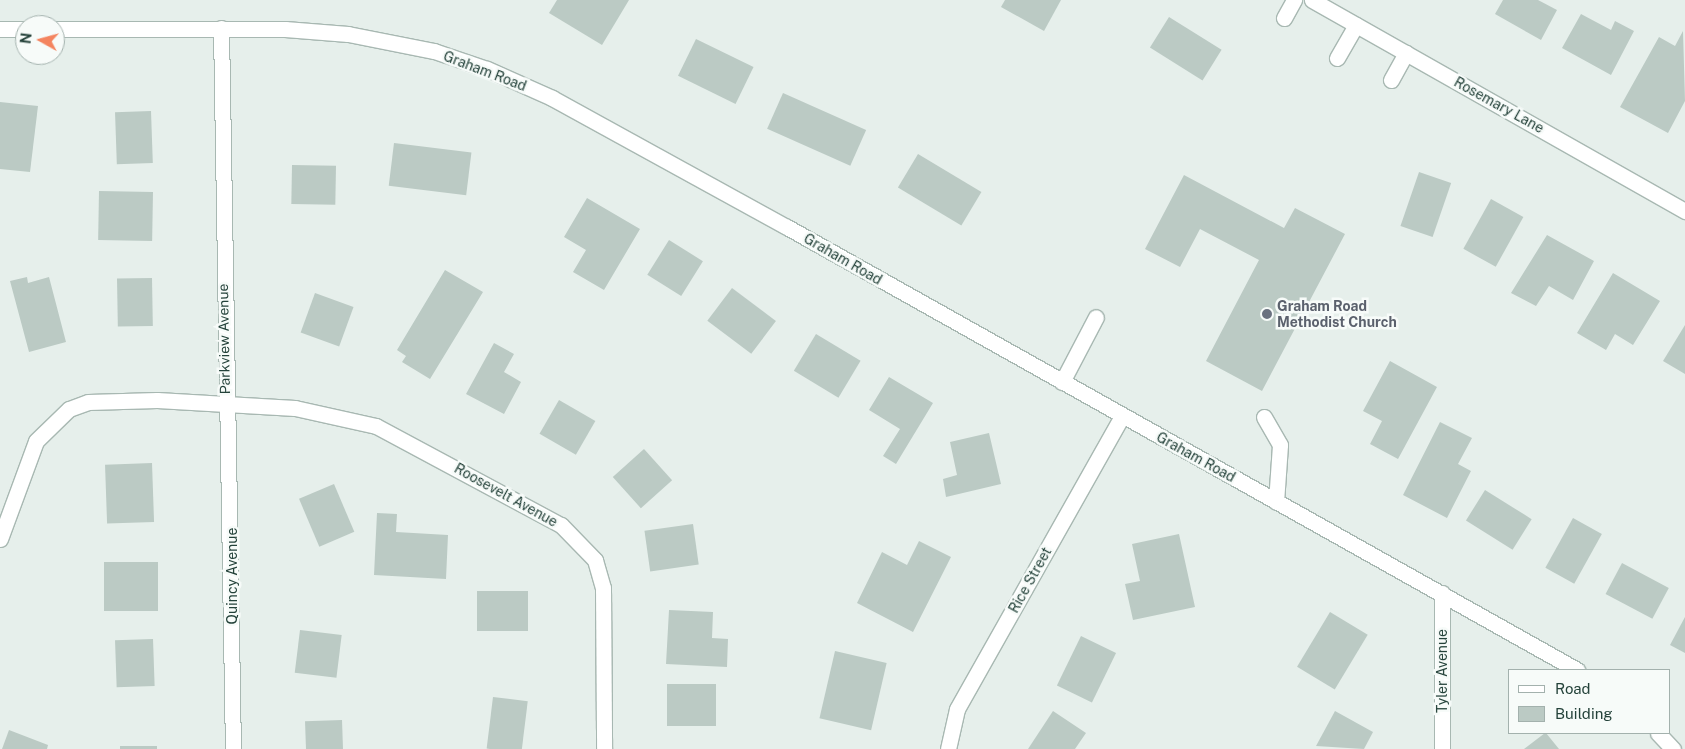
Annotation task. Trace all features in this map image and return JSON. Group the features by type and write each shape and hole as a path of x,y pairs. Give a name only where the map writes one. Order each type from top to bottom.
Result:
{"street":[{"path":"1284,18 1294,0"},
{"name":"Rosemary Lane","path":"1312,0 1685,211"},
{"path":"1337,58 1356,25"},
{"name":"Graham Road","path":"65,29 221,28 348,34 434,51 487,69 561,103 1575,669"},
{"name":"Parkview Avenue","path":"0,539 36,441 69,409 109,400 225,402 221,28"},
{"path":"0,29 15,29"},
{"path":"1391,80 1406,53"},
{"path":"1062,382 1096,317"},
{"name":"Quincy Avenue","path":"225,402 232,514 233,749"},
{"name":"Roosevelt Avenue","path":"225,402 333,414 376,426 561,525 579,540 601,576 604,749"},
{"name":"Rice Street","path":"948,749 958,709 1122,416"},
{"path":"1264,416 1280,445 1276,502"},
{"name":"Tyler Avenue","path":"1442,593 1442,749"},
{"path":"1659,734 1673,749"}],"building":[{"path":"557,0 629,0 602,45 549,13"},
{"path":"1005,0 1061,0 1044,31 1001,7"},
{"path":"1503,0 1538,0 1557,10 1541,40 1495,14"},
{"path":"1581,14 1611,30 1615,21 1634,31 1611,75 1562,48"},
{"path":"1169,17 1222,50 1203,80 1150,48"},
{"path":"1683,31 1685,101 1668,133 1620,107 1659,37 1675,46"},
{"path":"696,39 754,67 736,104 678,76"},
{"path":"783,93 866,130 850,166 767,129"},
{"path":"0,102 38,106 30,172 0,169"},
{"path":"151,111 153,163 117,164 115,112"},
{"path":"394,143 471,153 466,195 389,186"},
{"path":"918,154 981,192 961,226 898,187"},
{"path":"292,165 336,166 335,205 291,204"},
{"path":"1419,172 1451,183 1433,237 1400,226"},
{"name":"Graham Road Methodist Church","path":"1184,175 1284,228 1295,208 1345,234 1262,391 1206,361 1259,260 1200,229 1180,267 1145,249"},
{"path":"99,191 153,192 152,241 98,240"},
{"path":"587,198 640,229 604,290 573,272 586,250 564,237"},
{"path":"1491,199 1523,217 1496,267 1463,249"},
{"path":"1547,235 1594,261 1573,300 1549,286 1536,306 1511,293"},
{"path":"669,240 703,261 681,296 647,275"},
{"path":"445,270 483,292 430,379 402,362 406,356 397,350"},
{"path":"1613,273 1660,301 1633,345 1615,334 1606,350 1577,333"},
{"path":"27,277 28,283 49,277 66,342 29,352 10,281"},
{"path":"152,278 153,326 118,327 117,279"},
{"path":"732,288 776,321 751,354 707,321"},
{"path":"315,293 354,307 339,346 301,332"},
{"path":"1685,325 1685,374 1663,361"},
{"path":"816,334 861,361 838,398 794,371"},
{"path":"494,343 514,354 504,372 521,382 504,414 466,394"},
{"path":"1390,361 1437,387 1398,459 1370,444 1382,421 1363,411"},
{"path":"889,377 933,403 896,464 883,456 900,429 869,410"},
{"path":"559,400 595,421 576,455 540,434"},
{"path":"1440,422 1472,438 1458,464 1471,471 1447,518 1403,495"},
{"path":"989,433 1001,484 946,497 943,479 957,475 950,442"},
{"path":"644,449 672,480 641,508 613,477"},
{"path":"152,463 154,522 107,524 105,465"},
{"path":"334,484 354,532 319,547 299,499"},
{"path":"1485,490 1532,519 1513,550 1466,521"},
{"path":"377,513 397,514 396,532 448,535 446,579 374,575"},
{"path":"1573,518 1602,534 1574,584 1545,568"},
{"path":"693,524 699,565 650,571 644,531"},
{"path":"1179,534 1195,607 1133,620 1125,584 1140,581 1132,544"},
{"path":"919,541 951,557 913,632 857,603 882,552 907,565"},
{"path":"104,562 158,562 158,611 104,611"},
{"path":"1622,563 1669,588 1652,619 1606,594"},
{"path":"477,591 528,591 528,631 477,631"},
{"path":"669,610 713,612 712,638 728,639 727,667 666,664"},
{"path":"1330,612 1368,635 1335,690 1297,667"},
{"path":"1685,617 1685,653 1670,645"},
{"path":"300,630 342,635 336,678 295,673"},
{"path":"1081,636 1116,653 1092,703 1057,685"},
{"path":"153,639 155,686 117,687 115,640"},
{"path":"835,651 887,663 871,730 819,718"},
{"path":"667,684 716,684 716,726 667,726"},
{"path":"493,697 528,701 522,749 487,749"},
{"path":"1053,711 1086,733 1075,749 1028,749"},
{"path":"1335,711 1373,732 1364,749 1316,746"},
{"path":"342,720 343,749 306,749 305,721"},
{"path":"9,730 48,745 47,749 2,749"},
{"path":"1544,734 1547,734 1559,749 1524,749"},
{"path":"120,746 157,746 157,749 120,749"}],"place":[{"name":"Graham Road Methodist Church","path":"1267,314"}]}
